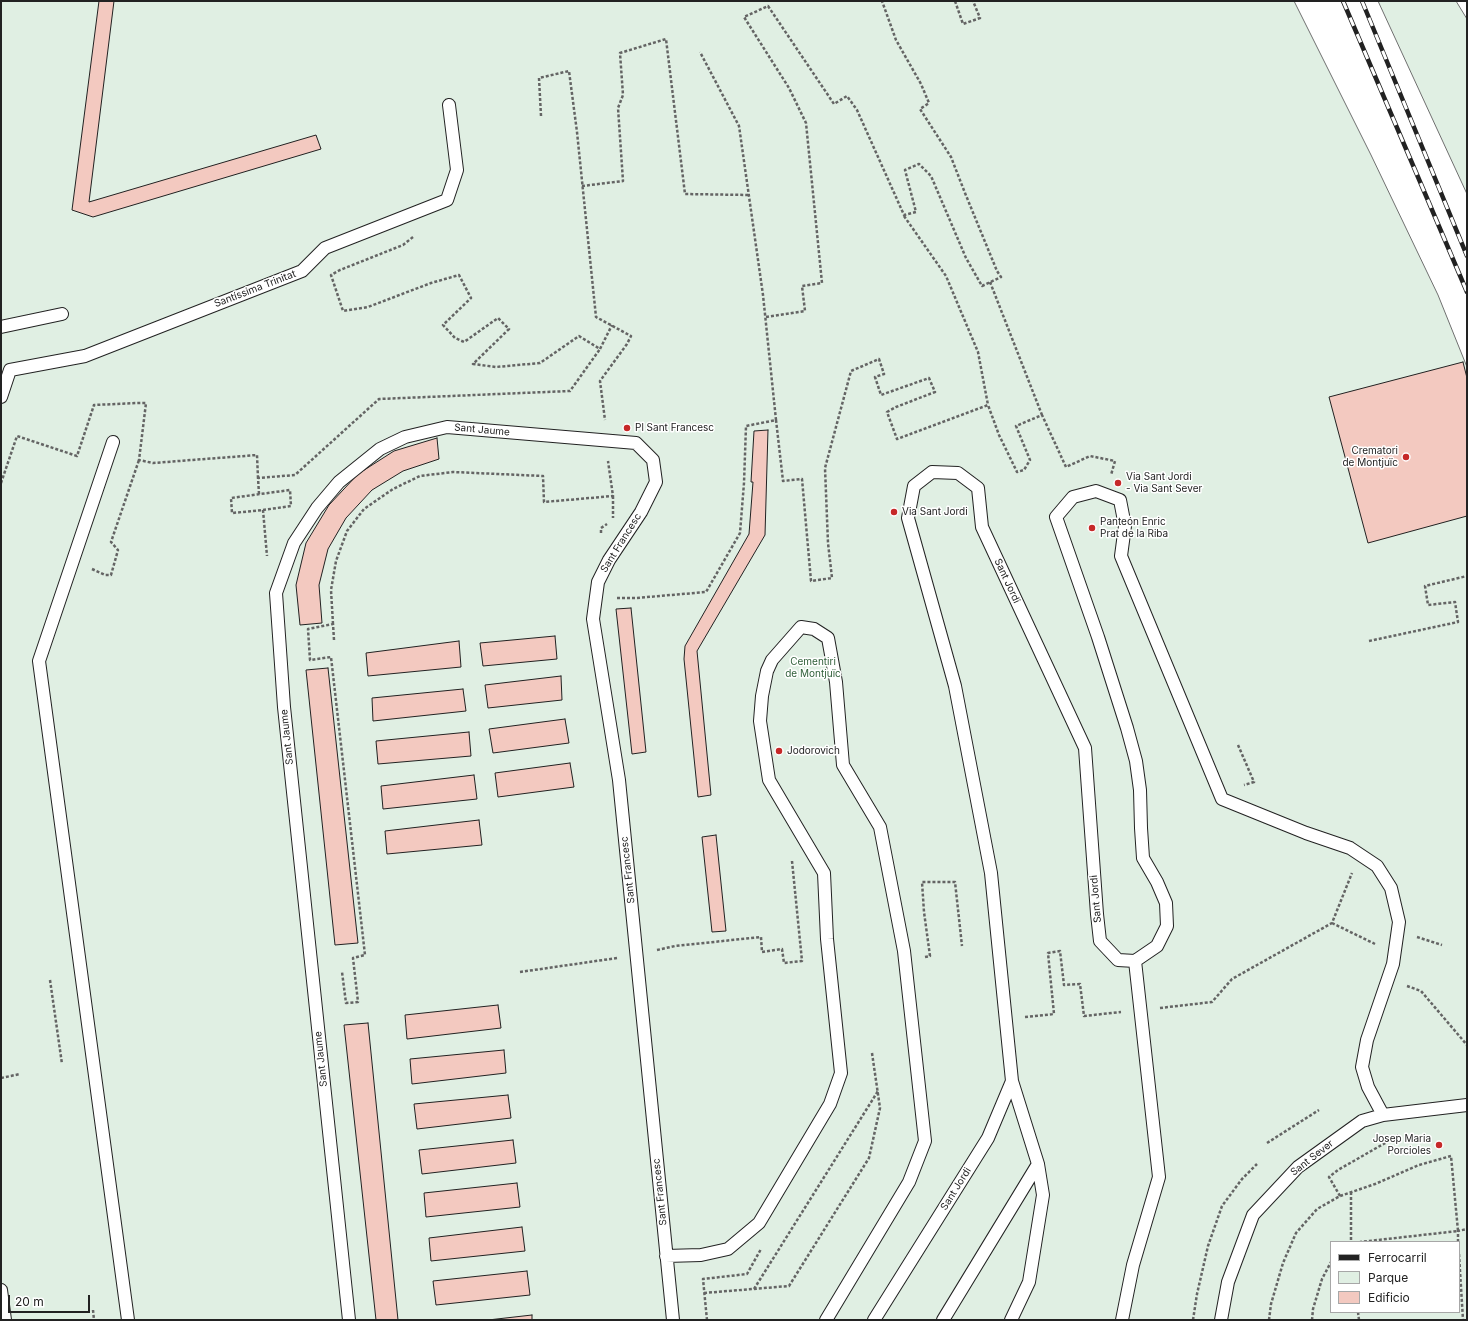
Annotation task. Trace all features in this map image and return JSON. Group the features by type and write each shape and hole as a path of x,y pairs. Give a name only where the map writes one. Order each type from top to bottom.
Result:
{"lane":[{"name":"Santíssima Trinitat","path":"1,397 10,370 86,356 302,271 325,248 447,200 457,170 449,105"},
{"path":"1,327 62,314"},
{"name":"Sant Jaume","path":"349,1320 284,707 276,593 294,543 317,508 339,482 380,449 405,437 447,427 636,443"},
{"path":"113,442 39,661 128,1320"},
{"name":"Sant Francesc","path":"636,443 653,460 656,482 641,512 609,560 598,582 593,619 619,780 673,1320"},
{"name":"Sant Jordi","path":"874,1320 988,1138 1012,1081 991,873 955,686 908,518 914,486 932,472 958,473 978,488 982,527 1085,748 1100,941 1118,960 1135,961"},
{"path":"1122,1320 1134,1265 1159,1177 1135,961 1157,946 1167,926 1166,903 1157,882 1143,858 1140,790 1136,761 1127,728 1098,637 1056,517 1073,497 1096,491 1120,500 1125,526 1121,556 1222,799 1350,848 1377,866 1391,888 1399,922 1394,958 1381,1002 1367,1040 1362,1067 1368,1086 1383,1115"},
{"path":"666,1256 701,1254 728,1249 759,1223 830,1104 841,1073 827,940 824,874 769,780 760,721 767,671 772,660 801,627 814,629 828,638 836,682 843,765 880,827 904,951 925,1141 909,1182 826,1320"},
{"path":"1011,1320 1029,1282 1043,1196 1038,1164 1012,1081"},
{"name":"Sant Sever","path":"1221,1320 1228,1282 1253,1215 1298,1167 1362,1122 1383,1115 1467,1105"},
{"path":"943,1320 1038,1164"},
{"path":"1,1290 5,1320"}],"path":[{"path":"882,1 896,40 921,84 929,103 920,110 951,157 1001,278 982,286 966,258 931,176 919,164 905,170 916,212 904,215"},
{"path":"955,1 963,24 980,18 973,1"},
{"path":"766,317 805,311 802,286 822,283 806,123 789,88 744,17 768,6 834,104 848,96 857,110 904,215 946,276 978,352 988,405 999,435 1017,472 1024,470 1030,460 1016,426 1042,415"},
{"path":"582,186 623,181 618,108 622,95 620,53 666,39 685,194 749,195"},
{"path":"700,52 738,126 766,317 783,481 802,480 811,581 832,578 828,543 826,468 850,371 879,359 884,374 875,377 881,395 929,378 935,392 887,412 897,439 988,405"},
{"path":"334,640 331,590 336,561 347,531 364,509 393,489 420,476 453,472 543,476 544,502 612,496 600,381 627,344 631,336 596,317 569,71 539,78 541,116"},
{"path":"403,245 331,275 342,311 368,307 431,283 459,275 471,298 443,325 455,338 464,342 498,318 509,329 473,364 496,367 540,363 579,336 600,348 612,326"},
{"path":"990,282 1042,415 1066,468 1090,456 1107,458"},
{"path":"1,483 17,436 77,456 94,405 146,403 140,460 111,542 118,550 111,575 105,575 91,569"},
{"path":"636,598 706,592 740,533 746,426 776,420"},
{"path":"140,460 153,463 257,455 258,478"},
{"path":"290,490 291,506 263,510 232,513 231,498 290,490"},
{"path":"263,510 266,549"},
{"path":"1369,641 1458,622 1455,602 1428,605 1425,586 1467,576"},
{"path":"333,624 308,629 310,660 331,657 365,955 353,958 358,1002 346,1003 342,972"},
{"path":"1238,745 1249,770"},
{"path":"675,946 761,937 762,952 782,949 784,963 802,961 791,856"},
{"path":"1178,1005 1212,1002 1232,979 1332,924 1349,880"},
{"path":"928,945 922,882 955,882 962,946"},
{"path":"1332,924 1367,940"},
{"path":"1416,944 1418,938"},
{"path":"1431,942 1442,945"},
{"path":"1036,1016 1054,1014 1048,953 1060,951 1064,985 1080,984 1084,1016 1122,1012"},
{"path":"520,972 608,959"},
{"path":"50,980 62,1064"},
{"path":"1405,985 1421,992 1467,1045"},
{"path":"704,1293 789,1286 869,1158 880,1108 872,1052"},
{"path":"1,1078 20,1074"},
{"path":"754,1289 878,1091"},
{"path":"1267,1143 1319,1110"},
{"path":"1340,1196 1329,1177 1338,1170 1401,1133 1393,1133"},
{"path":"1269,1320 1271,1304 1283,1263 1296,1233 1317,1208 1340,1196 1375,1184 1419,1165 1451,1156 1458,1241"},
{"path":"1193,1320 1197,1294 1208,1246 1222,1206 1242,1179 1257,1164"},
{"path":"1351,1192 1351,1241"},
{"path":"1369,1241 1467,1229"},
{"path":"707,1320 703,1279 747,1274 762,1246"},
{"path":"1312,1320 1313,1309 1320,1287 1330,1264"},
{"path":"1460,1270 1463,1320"},
{"path":"93,1310 94,1320"}],"green space":[{"name":"Cementiri de Montjuïc","path":"1,1 1294,1 1371,155 1438,295 1467,367 1467,1320 1,1320"},
{"path":"1378,1 1456,1 1467,19 1467,194"}],"building":[{"path":"99,1 114,1 89,202 316,135 321,149 93,217 72,210"},
{"name":"Crematori de Montjuïc","path":"1463,362 1467,378 1467,516 1368,543 1329,397"},
{"path":"768,430 765,535 697,651 711,795 698,797 684,659 685,646 749,534 753,482 751,482 754,431"},
{"path":"437,438 439,459 403,471 372,490 346,518 328,549 319,585 322,623 300,625 296,585 306,543 329,505 358,474 394,451"},
{"path":"631,608 646,752 632,754 616,609"},
{"path":"555,636 557,659 483,666 480,643"},
{"path":"459,641 461,667 368,676 366,653"},
{"path":"328,668 358,943 335,945 306,670"},
{"path":"561,676 562,700 488,708 485,685"},
{"path":"463,689 466,711 373,721 372,698"},
{"path":"565,719 569,743 493,753 489,729"},
{"path":"469,732 471,756 378,764 376,741"},
{"path":"570,763 574,787 498,797 495,773"},
{"path":"474,775 477,799 383,809 381,786"},
{"path":"479,820 482,845 387,854 385,831"},
{"path":"716,835 726,931 712,932 702,837"},
{"path":"498,1005 501,1028 407,1039 405,1015"},
{"path":"368,1023 398,1320 376,1320 344,1025"},
{"path":"504,1050 506,1073 412,1084 410,1059"},
{"path":"508,1095 511,1118 417,1129 414,1104"},
{"path":"513,1140 516,1163 422,1174 419,1150"},
{"path":"517,1183 520,1207 426,1217 424,1193"},
{"path":"522,1227 525,1251 431,1261 429,1238"},
{"path":"527,1271 530,1295 436,1305 433,1281"},
{"path":"532,1315 532,1320 488,1320"}],"railway":[{"path":"1343,1 1467,292"},
{"path":"1362,1 1467,256"}],"place":[{"name":"Pl Sant Francesc","path":"627,428"},
{"name":"Crematori de Montjuïc","path":"1406,457"},
{"name":"Via Sant Jordi - Via Sant Sever","path":"1118,483"},
{"name":"Via Sant Jordi","path":"894,512"},
{"name":"Panteón Enric Prat de la Riba","path":"1092,528"},
{"name":"Jodorovich","path":"779,751"},
{"name":"Josep Maria Porcioles","path":"1439,1145"}]}
